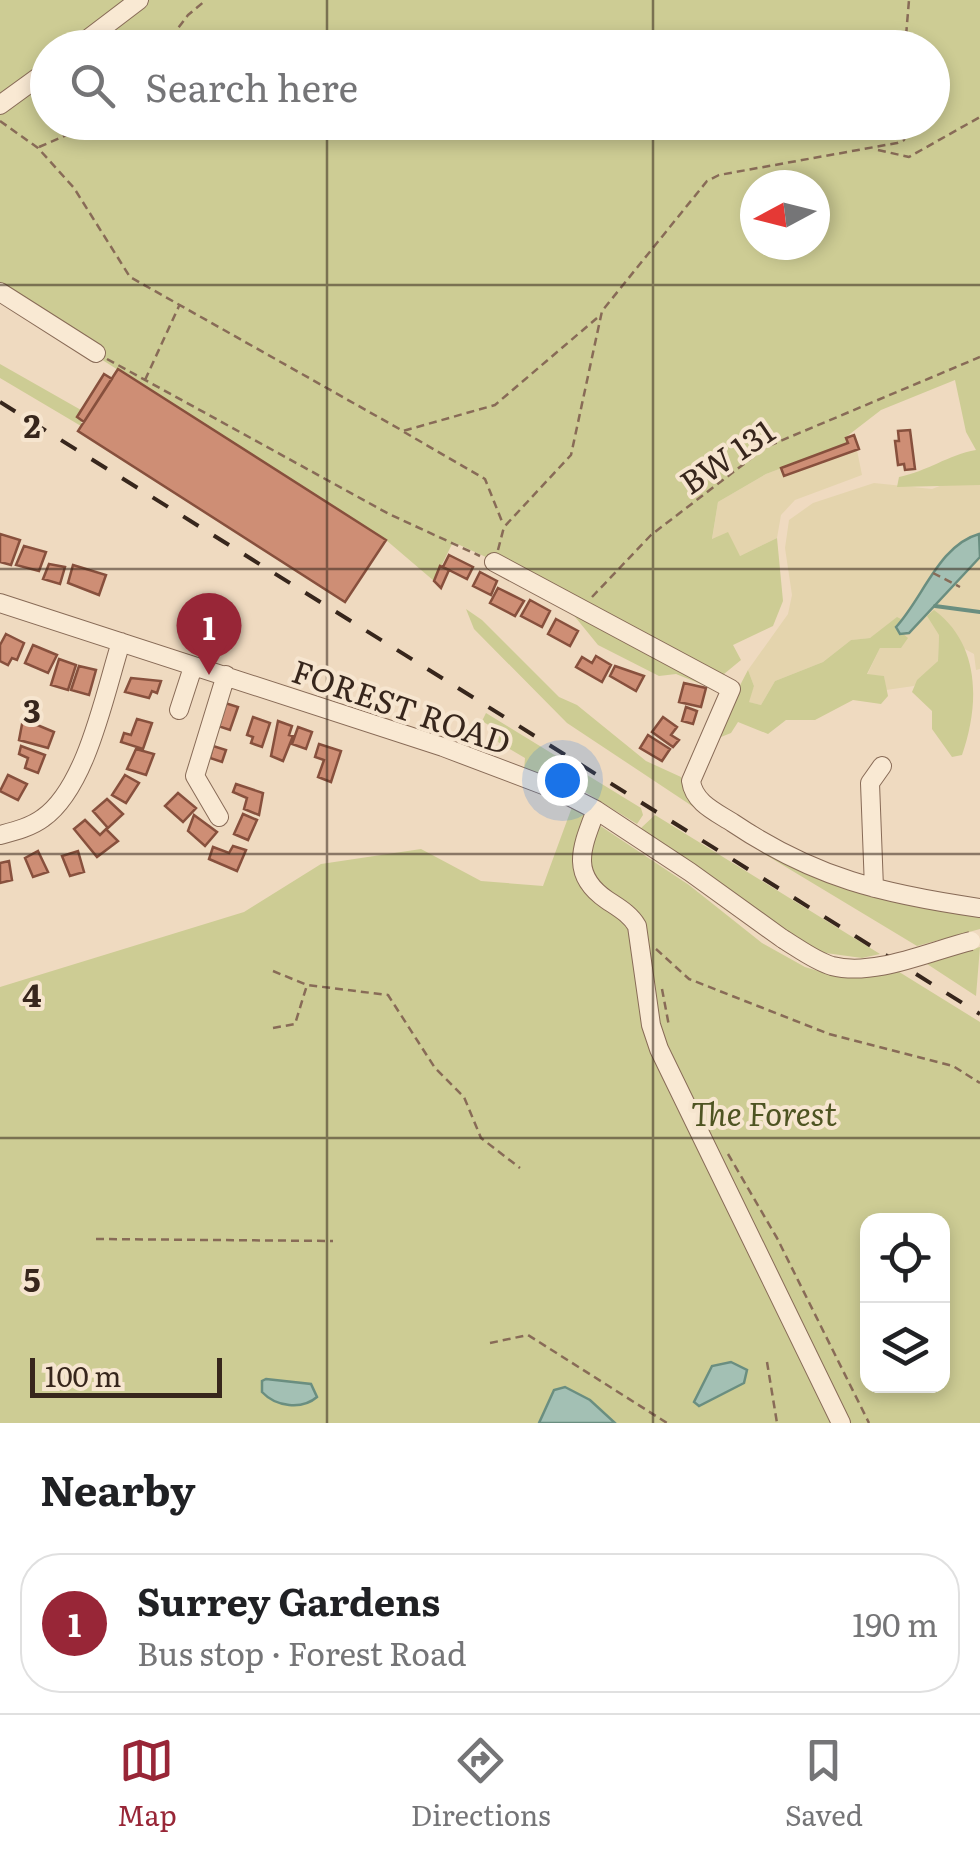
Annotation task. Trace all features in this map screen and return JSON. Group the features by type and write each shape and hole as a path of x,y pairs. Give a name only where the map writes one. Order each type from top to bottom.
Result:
{"street":[{"path":"100,30 139,0"},
{"path":"0,105 30,83"},
{"path":"0,292 96,353"},
{"path":"494,562 731,689 692,774 696,797 802,864 838,880 980,908"},
{"name":"FOREST ROAD","path":"0,603 443,747 596,810 783,939 827,964 842,968 884,963 976,939"},
{"path":"0,835 44,818 63,798 84,754 121,642"},
{"path":"179,710 193,667"},
{"path":"219,817 195,776 226,676"},
{"path":"874,888 870,782 882,766"},
{"path":"596,810 583,842 580,870 598,893 632,918 640,934 647,1001 659,1048 839,1423"}],"path":[{"path":"179,30 206,0"},
{"path":"906,30 909,0"},
{"path":"950,134 980,117"},
{"path":"0,121 38,148 74,188 130,277 485,478 504,527"},
{"path":"38,148 56,140"},
{"path":"403,431 496,405 600,316 707,181 719,175 904,140"},
{"path":"872,148 909,157 939,140"},
{"path":"144,380 180,305"},
{"path":"96,353 390,514 494,562 504,527 571,454 600,316"},
{"name":"BW 131","path":"581,609 651,536 766,447 980,357"},
{"path":"934,572 960,588"},
{"path":"640,934 689,979 829,1034 953,1066 980,1084"},
{"path":"656,948 659,966"},
{"path":"273,971 307,985 388,995 435,1068 464,1096 482,1138 520,1168"},
{"path":"662,983 671,1038"},
{"path":"273,1028 296,1024 307,985"},
{"path":"723,1145 777,1238 868,1423"},
{"path":"96,1239 333,1242"},
{"path":"490,1343 528,1335 667,1423"},
{"path":"767,1362 777,1423"}],"shaded area":[{"path":"854,435 862,475 795,500 781,515 777,538 740,556 712,540 718,502 766,474 848,442 846,438"},
{"path":"874,483 932,489 947,483 980,485 980,669 976,670 974,654 939,635 938,661 914,686 886,690 884,676 867,675 880,648 900,634 896,627 902,620 870,638 851,640 823,662 775,681 761,705 748,702 754,686 748,670 788,614 792,595 785,548 789,520 813,503"},
{"path":"979,534 980,557 909,633 900,634 896,627 942,561 965,540"},
{"path":"731,1362 747,1370 744,1383 699,1406 694,1402 712,1366"},
{"path":"262,1381 311,1384 317,1397 304,1404 282,1404 262,1392"},
{"path":"565,1387 590,1400 615,1423 539,1423 554,1390"}],"green space":[{"path":"0,0 980,0 980,485 897,487 899,477 976,450 966,432 955,380 881,410 846,437 848,443 766,474 718,502 712,539 728,532 740,556 777,538 783,601 773,626 733,645 741,660 724,674 701,684 676,674 659,676 598,645 567,607 488,558 453,542 434,581 386,540 0,295"},
{"path":"0,364 81,410 81,426 0,378"},
{"path":"466,609 482,620 559,697 577,705 646,761 681,777 686,791 770,852 980,913 980,929 917,946 766,855 567,723 474,629"},
{"path":"934,610 960,640 972,676 968,735 962,755 952,757 932,729 932,711 912,692 917,680 938,661 939,635 927,616"},
{"path":"897,617 903,620 896,628 908,638 901,648 880,648 867,674 884,676 888,696 881,704 853,700 815,720 786,720 768,734 738,722 731,733 711,741 748,670 754,686 749,702 761,705 775,681 823,662 851,640 870,638"},
{"path":"486,713 641,808 643,815 637,824 577,787 524,770 525,758 498,742 500,732 482,721"},
{"name":"The Forest","path":"572,807 689,885 762,943 805,967 838,977 896,970 980,1022 980,1423 0,1423 0,987 244,912 321,864 421,849 481,881 543,886"},
{"path":"655,815 880,954 862,958 811,951 641,828"},
{"path":"980,947 976,996 924,962"}],"building":[{"path":"118,369 386,540 345,602 78,431"},
{"path":"104,374 112,379 84,422 77,417"},
{"path":"910,430 915,469 905,470 904,464 898,465 895,441 899,441 898,431"},
{"path":"854,435 859,449 784,476 781,468 848,443 846,438"},
{"path":"0,534 20,540 11,565 0,562"},
{"path":"24,546 46,552 39,571 16,565"},
{"path":"449,555 473,567 467,579 443,567"},
{"path":"49,564 65,567 60,584 43,579"},
{"path":"73,565 106,575 99,595 68,583"},
{"path":"440,566 449,570 441,588 434,581"},
{"path":"480,572 497,581 491,595 473,586"},
{"path":"498,588 524,601 515,616 490,603"},
{"path":"530,600 550,611 542,627 521,616"},
{"path":"556,619 578,631 570,646 548,634"},
{"path":"6,634 24,643 17,660 12,658 8,665 0,661 0,645"},
{"path":"33,645 57,655 48,673 25,663"},
{"path":"596,656 611,665 602,682 576,667 582,657 592,663"},
{"path":"59,659 76,665 68,690 51,685"},
{"path":"79,666 96,670 89,695 71,690"},
{"path":"615,666 644,676 636,691 610,676"},
{"path":"131,678 161,681 157,693 152,691 149,698 125,692"},
{"path":"684,683 706,688 701,707 679,702"},
{"path":"225,703 238,707 230,730 218,726"},
{"path":"686,707 697,711 693,724 682,721"},
{"path":"253,717 270,723 262,747 251,743 253,737 247,735"},
{"path":"663,717 677,727 671,735 679,740 673,747 652,732"},
{"path":"23,719 54,732 48,748 19,740"},
{"path":"137,719 152,723 143,749 121,742 124,733 131,735"},
{"path":"278,721 292,726 289,735 293,736 283,761 271,756"},
{"path":"298,727 312,732 306,749 292,744"},
{"path":"648,735 670,749 662,761 640,748"},
{"path":"319,744 341,751 331,782 318,777 324,760 315,757"},
{"path":"21,746 45,755 38,773 25,768 28,758 19,754"},
{"path":"213,746 226,750 222,762 210,758"},
{"path":"136,749 154,754 146,775 127,769"},
{"path":"8,775 27,784 18,800 0,791"},
{"path":"125,775 139,783 126,803 112,795"},
{"path":"236,784 263,793 259,815 244,809 247,798 233,792"},
{"path":"178,793 196,808 183,822 165,806"},
{"path":"107,799 123,814 108,828 93,811"},
{"path":"243,814 257,820 248,840 234,834"},
{"path":"194,815 217,832 205,846 188,831"},
{"path":"85,820 100,835 106,829 118,841 97,857 74,829"},
{"path":"233,846 246,850 237,871 209,859 213,847 229,853"},
{"path":"38,851 48,872 33,877 25,858"},
{"path":"78,851 84,872 70,876 62,856"},
{"path":"9,861 12,880 0,883 0,863"}],"waterway":[{"path":"935,606 980,612"}],"railway":[{"path":"0,402 980,1014"}],"place":[{"name":"Surrey Gardens","path":"209,675"}]}
